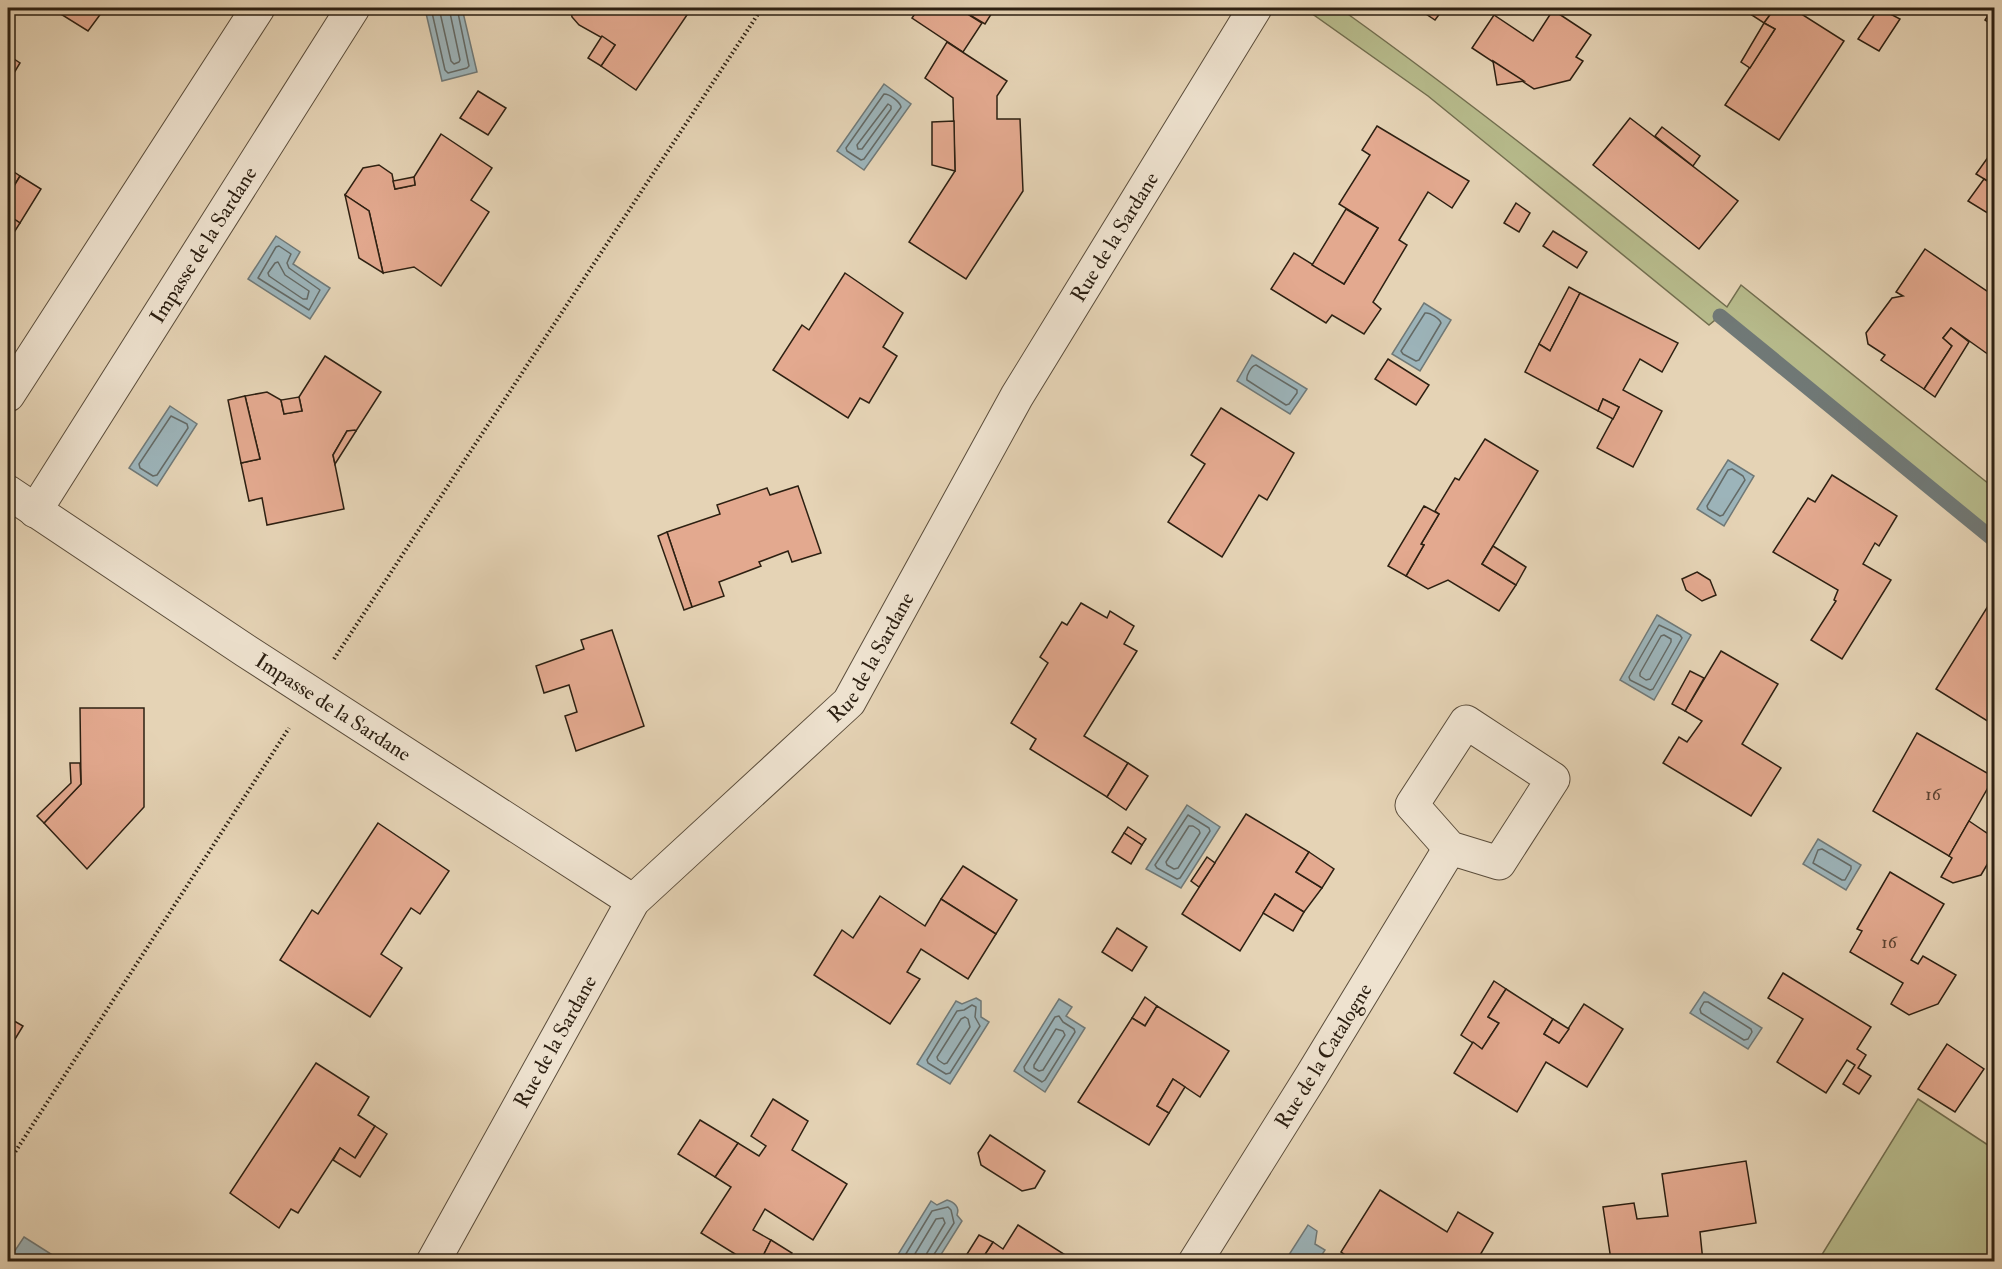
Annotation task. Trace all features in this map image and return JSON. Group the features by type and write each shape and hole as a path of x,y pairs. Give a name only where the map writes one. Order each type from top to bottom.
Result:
{"street":[{"path":"8,395 258,8"},
{"name":"Impasse de la Sardane","path":"35,511 353,8"},
{"name":"Rue de la Sardane","path":"433,1262 633,901 849,702 1017,396 1255,8"},
{"name":"Impasse de la Sardane","path":"8,492 311,693 633,901"},
{"name":"Rue de la Catalogne","path":"1195,1262 1450,848"}],"path":[{"path":"8,1162 311,693 762,8"}],"green space":[{"path":"1304,8 1338,8 1345,12 1490,120 1727,307 1741,285 1994,488 1994,540 1720,316 1709,325 1428,96"},
{"path":"1918,1099 1994,1149 1994,1257 1992,1261 1818,1261"}],"water":[{"path":"462,8 477,72 442,81 425,9"},
{"path":"884,84 911,104 864,170 837,151"},
{"path":"276,236 300,252 293,264 330,288 310,319 248,279"},
{"path":"1424,303 1451,320 1420,371 1392,354"},
{"path":"1252,355 1307,389 1290,414 1237,381"},
{"path":"170,406 197,424 157,486 129,468"},
{"path":"1728,460 1754,476 1724,526 1697,509"},
{"path":"1657,615 1691,635 1654,700 1620,680"},
{"path":"1187,805 1220,827 1181,888 1146,869"},
{"path":"1818,839 1861,865 1846,890 1803,864"},
{"path":"1704,992 1762,1028 1748,1049 1690,1013"},
{"path":"976,998 981,1001 981,1017 989,1022 950,1084 917,1064 956,1001 962,1004"},
{"path":"1059,999 1072,1007 1066,1016 1085,1028 1045,1092 1014,1071"},
{"path":"947,1200 956,1205 957,1215 962,1221 937,1261 894,1261 931,1201 937,1205"},
{"path":"1308,1225 1317,1231 1315,1244 1325,1250 1318,1261 1285,1261"},
{"path":"24,1237 62,1261 8,1261"}],"building":[{"path":"51,8 105,8 88,31"},
{"path":"570,8 676,8 687,15 636,90 601,66 615,45 579,25 572,17"},
{"path":"919,8 933,10 935,8 958,8 982,23 963,52 912,18"},
{"path":"958,8 995,8 985,24"},
{"path":"1417,8 1444,8 1435,20"},
{"path":"1741,8 1775,8 1764,23"},
{"path":"1775,8 1792,8 1844,41 1779,140 1725,105 1775,29 1764,23"},
{"path":"1879,8 1900,19 1879,51 1858,39"},
{"path":"1994,8 1994,26 1985,20"},
{"path":"1553,10 1591,35 1576,57 1583,61 1570,80 1534,89 1472,48 1494,15 1533,41"},
{"path":"1764,23 1775,29 1750,68 1741,62"},
{"path":"602,36 615,45 601,66 588,58"},
{"path":"947,42 1007,81 997,96 997,119 1020,119 1023,191 966,279 909,242 955,171 953,98 925,78"},
{"path":"8,55 20,63 8,83"},
{"path":"1493,61 1524,81 1497,85"},
{"path":"478,91 506,108 488,135 460,118"},
{"path":"1630,118 1738,201 1699,249 1593,165"},
{"path":"954,121 955,171 932,165 932,122"},
{"path":"1377,126 1469,181 1452,208 1428,192 1399,240 1407,245 1373,302 1381,309 1364,334 1332,315 1326,323 1271,289 1294,253 1344,284 1378,228 1339,204 1370,155 1362,150"},
{"path":"1662,127 1700,156 1693,166 1655,136"},
{"path":"441,134 492,168 471,200 489,212 441,286 414,267 383,273 369,211 345,195 363,168 379,165 392,174 395,189 415,185 414,177"},
{"path":"1991,153 1994,155 1994,185 1976,174"},
{"path":"8,168 20,176 8,196"},
{"path":"20,176 41,189 20,223 8,215 8,196"},
{"path":"414,177 415,185 395,189 393,181"},
{"path":"1984,179 1994,185 1994,217 1968,201"},
{"path":"345,195 369,211 383,273 359,258"},
{"path":"1516,203 1530,213 1519,232 1504,223"},
{"path":"1346,209 1378,228 1344,284 1312,265"},
{"path":"8,215 20,223 8,242"},
{"path":"1553,231 1587,252 1577,268 1543,246"},
{"path":"1925,249 1994,296 1994,346 1989,355 1951,328 1943,338 1952,346 1924,389 1881,360 1885,355 1868,344 1866,333 1892,298 1903,296 1896,292"},
{"path":"845,273 903,313 883,347 897,356 869,403 860,398 848,418 773,370 802,325 809,330"},
{"path":"1569,287 1580,293 1550,351 1539,344"},
{"path":"1580,293 1678,343 1662,372 1640,359 1623,390 1662,411 1633,467 1597,448 1619,407 1603,399 1598,411 1525,372 1539,344 1550,351"},
{"path":"1951,328 1969,342 1935,397 1924,389 1952,346 1943,338"},
{"path":"325,356 381,392 356,431 347,431 333,455 344,509 267,525 262,498 249,501 241,463 260,459 245,396 267,392 281,400 284,414 302,411 299,397"},
{"path":"1388,359 1429,385 1416,405 1375,379"},
{"path":"245,396 260,459 241,463 228,400"},
{"path":"299,397 302,411 284,414 281,400"},
{"path":"1603,399 1619,407 1613,419 1598,411"},
{"path":"1221,408 1294,453 1267,500 1259,495 1222,557 1168,522 1205,464 1191,455"},
{"path":"355,430 335,464 333,455 347,431"},
{"path":"1485,439 1538,471 1482,564 1516,585 1499,611 1448,580 1428,589 1406,576 1439,514 1435,511 1455,478 1459,480"},
{"path":"1832,475 1897,516 1879,546 1875,543 1863,564 1891,580 1842,659 1811,640 1836,601 1834,600 1838,590 1773,552 1808,498 1815,502"},
{"path":"798,486 821,553 792,562 788,551 759,562 761,566 719,582 724,596 692,607 667,532 720,514 717,505 767,488 770,495"},
{"path":"1424,506 1439,514 1406,576 1388,566"},
{"path":"667,532 692,607 684,610 658,536"},
{"path":"1493,546 1526,567 1516,585 1482,564"},
{"path":"1697,572 1710,580 1716,595 1702,601 1686,590 1682,579"},
{"path":"1081,603 1107,618 1110,611 1134,626 1124,644 1137,651 1084,736 1128,763 1107,797 1030,749 1036,739 1011,723 1048,663 1040,657 1062,622 1067,625"},
{"path":"1988,606 1994,610 1994,714 1989,722 1936,689"},
{"path":"612,630 644,726 576,751 565,716 577,712 569,685 544,693 536,666 584,649 581,640"},
{"path":"1721,651 1778,684 1742,744 1781,768 1751,816 1663,763 1679,737 1687,742 1702,721 1685,711"},
{"path":"1690,671 1704,678 1685,711 1672,704"},
{"path":"80,708 144,708 144,807 87,869 44,823 81,784"},
{"path":"1917,733 1994,777 1949,856 1873,811"},
{"path":"70,763 80,763 81,784 44,823 37,816 71,783"},
{"path":"1128,763 1148,776 1126,810 1107,797"},
{"path":"1246,814 1309,852 1296,872 1322,888 1304,912 1275,894 1240,951 1182,914"},
{"path":"1969,821 1994,838 1994,853 1981,875 1953,883 1941,877 1952,858 1949,856"},
{"path":"378,823 449,871 420,914 411,908 381,954 402,968 370,1017 280,960 312,910 318,914"},
{"path":"1128,827 1146,839 1142,845 1124,833"},
{"path":"1124,833 1142,845 1131,864 1112,852"},
{"path":"1309,852 1334,869 1322,888 1296,872"},
{"path":"1207,857 1215,863 1199,887 1191,881"},
{"path":"963,866 1017,900 996,934 941,899"},
{"path":"1890,872 1944,904 1911,960 1918,964 1923,956 1956,975 1938,1004 1909,1015 1891,1004 1903,983 1850,952 1862,931 1857,929"},
{"path":"1275,894 1304,912 1293,931 1263,913"},
{"path":"880,896 925,926 941,899 996,934 968,979 921,949 907,972 920,979 890,1024 814,975 842,930 853,938"},
{"path":"1117,928 1147,947 1132,971 1102,952"},
{"path":"1783,973 1871,1027 1857,1049 1866,1055 1858,1068 1871,1076 1859,1094 1843,1084 1855,1065 1847,1060 1826,1093 1777,1062 1803,1019 1768,998"},
{"path":"1494,981 1506,989 1488,1017 1499,1023 1482,1049 1461,1035"},
{"path":"1506,989 1553,1019 1544,1034 1559,1043 1584,1004 1623,1029 1587,1087 1546,1062 1517,1112 1454,1073 1473,1042 1482,1049 1499,1023 1488,1017"},
{"path":"1145,997 1157,1006 1145,1026 1132,1018"},
{"path":"1157,1006 1229,1051 1200,1097 1173,1079 1157,1106 1169,1113 1149,1145 1078,1102 1132,1018 1145,1026"},
{"path":"9,1018 23,1026 9,1049 8,1020"},
{"path":"1553,1019 1569,1029 1559,1043 1544,1034"},
{"path":"1947,1044 1984,1069 1955,1112 1918,1089"},
{"path":"316,1063 369,1097 358,1115 375,1126 355,1158 340,1148 298,1213 291,1209 279,1228 230,1193"},
{"path":"1173,1079 1185,1087 1169,1113 1157,1106"},
{"path":"773,1099 808,1121 792,1150 847,1184 813,1240 765,1209 753,1230 771,1240 760,1262 748,1262 701,1233 731,1187 715,1177 738,1143 759,1156 766,1146 751,1136"},
{"path":"700,1120 738,1143 715,1177 678,1154"},
{"path":"375,1126 387,1134 360,1177 333,1160 340,1148 355,1158"},
{"path":"990,1135 1045,1171 1035,1188 1022,1191 981,1165 978,1153"},
{"path":"1746,1161 1756,1223 1700,1232 1703,1262 1626,1262 1626,1257 1611,1260 1603,1207 1634,1203 1637,1219 1668,1216 1662,1174"},
{"path":"1380,1190 1447,1232 1458,1212 1493,1233 1476,1262 1356,1262 1341,1252"},
{"path":"1018,1225 1067,1256 1065,1262 980,1262 993,1242 1003,1249"},
{"path":"979,1235 993,1242 980,1262 962,1262"},
{"path":"771,1240 792,1253 787,1262 760,1262"}],"waterway":[{"path":"1720,316 1994,540"}]}
